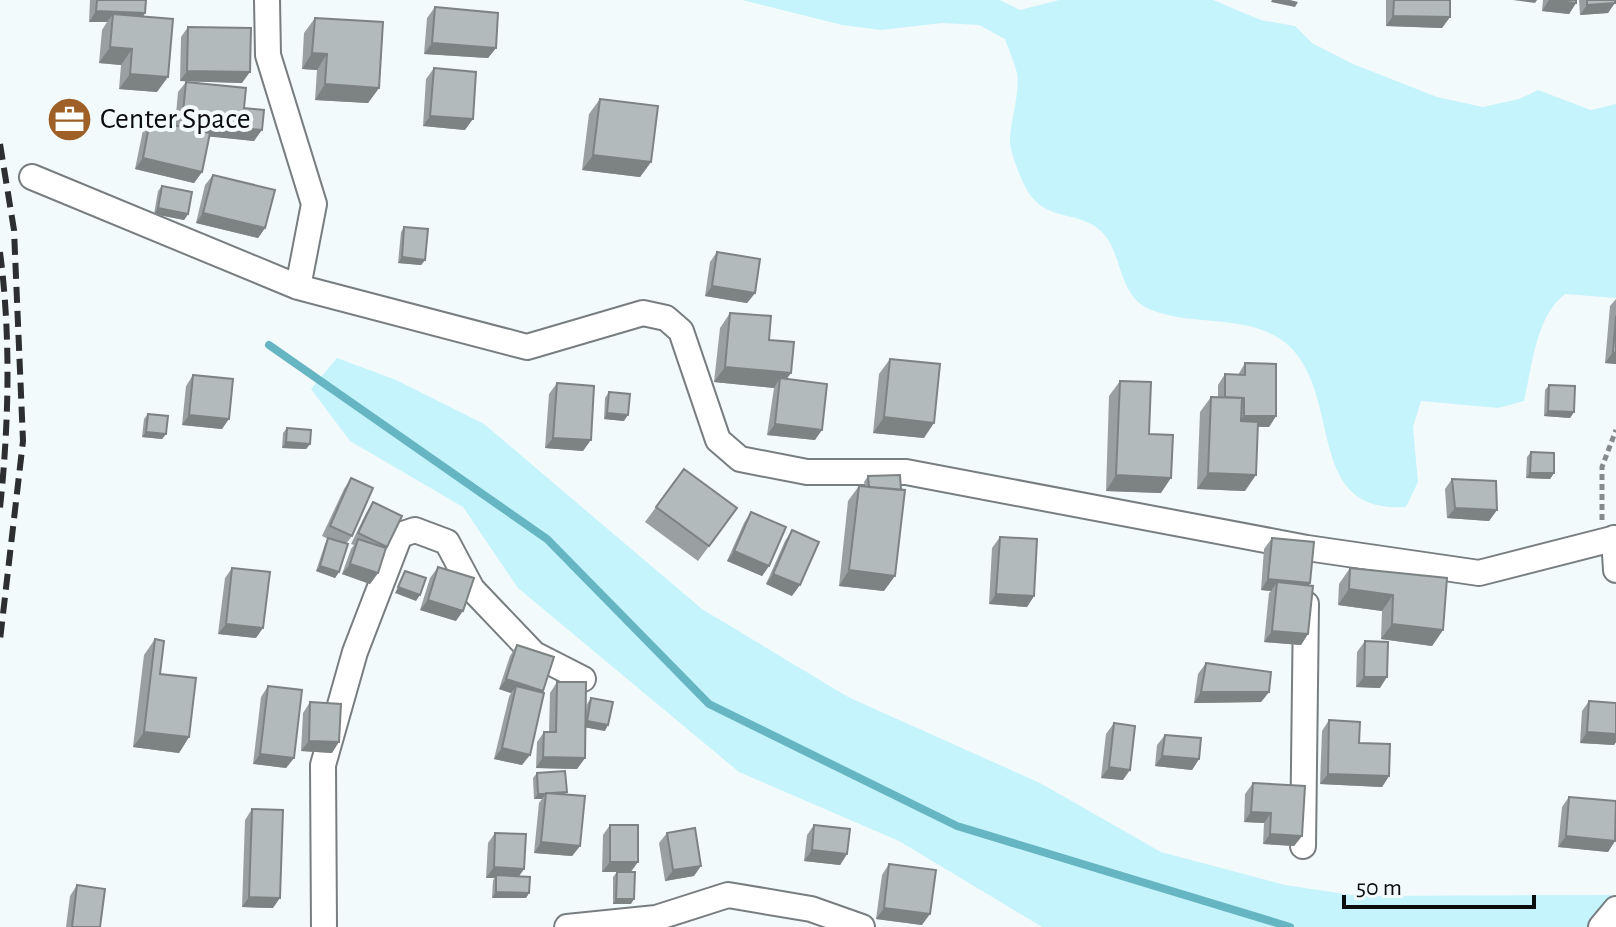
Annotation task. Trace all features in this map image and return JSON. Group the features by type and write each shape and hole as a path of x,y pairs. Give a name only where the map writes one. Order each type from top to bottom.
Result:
{"street":[{"path":"267,0 268,55 314,204 298,287"},
{"path":"32,177 298,287 527,347 643,313 666,318 681,331 718,440 740,459 807,472 906,472 1307,548 1479,573 1610,539 1616,570"},
{"path":"324,927 323,765 355,652 400,535 415,530 447,542 472,589 534,654 583,679"},
{"path":"1303,846 1307,548"},
{"path":"567,927 656,918 728,895 811,909 862,927"},
{"path":"1601,927 1616,909"}],"path":[{"path":"1610,539 1602,467 1616,430"}],"shaded area":[{"path":"742,0 1000,0 1020,10 1059,0 1213,0 1261,20 1295,26 1312,43 1353,64 1437,97 1483,107 1519,99 1538,90 1591,110 1616,104 1616,298 1565,294 1555,303 1541,328 1524,401 1498,408 1421,401 1413,427 1418,482 1406,507 1374,504 1352,492 1338,472 1316,393 1305,367 1288,345 1257,328 1166,315 1149,309 1139,303 1126,285 1103,233 1084,221 1053,212 1034,200 1013,158 1010,144 1018,81 1005,39 979,25 942,23 881,30 842,25"},
{"path":"337,358 396,380 484,424 702,609 848,697 1040,783 1161,852 1285,885 1358,896 1612,895 1592,927 1042,927 899,841 739,772 518,588 463,507 350,441 311,389"}],"building":[{"path":"97,0 146,0 145,13 96,11"},
{"path":"1394,0 1450,0 1450,17 1393,16"},
{"path":"1549,0 1576,0 1576,3"},
{"path":"1587,0 1615,0 1615,3 1587,5"},
{"path":"435,7 498,13 496,48 432,43"},
{"path":"113,14 173,19 168,77 130,74 132,49 110,47"},
{"path":"315,18 383,22 379,88 325,84 327,54 312,53"},
{"path":"188,27 251,28 250,72 187,71"},
{"path":"434,68 476,72 473,119 430,116"},
{"path":"186,82 246,88 244,108 264,110 262,130 182,122"},
{"path":"600,99 658,106 651,162 593,155"},
{"path":"150,120 210,133 202,172 143,158"},
{"path":"213,175 275,190 265,228 203,213"},
{"path":"162,186 192,192 188,214 158,208"},
{"path":"404,227 428,229 425,260 402,257"},
{"path":"717,252 760,259 755,293 712,286"},
{"path":"730,313 771,316 769,340 794,342 791,373 725,367"},
{"path":"1616,316 1616,353 1613,352"},
{"path":"890,359 940,364 934,423 884,417"},
{"path":"1245,363 1276,364 1276,416 1244,416 1244,398 1225,397 1225,374 1245,375"},
{"path":"193,375 233,379 229,419 189,415"},
{"path":"780,378 827,384 822,430 775,424"},
{"path":"1120,381 1151,382 1149,434 1173,435 1171,478 1116,475"},
{"path":"557,383 594,386 591,440 553,438"},
{"path":"1549,385 1575,386 1574,412 1548,411"},
{"path":"609,392 630,394 628,415 607,413"},
{"path":"1211,397 1242,398 1241,421 1258,422 1256,475 1208,473"},
{"path":"148,414 168,416 166,434 146,432"},
{"path":"287,428 311,430 310,444 286,442"},
{"path":"1531,452 1554,453 1554,473 1530,473"},
{"path":"684,469 737,508 709,546 656,507"},
{"path":"900,475 901,490 869,487 868,476"},
{"path":"351,478 373,488 352,536 330,526"},
{"path":"1452,479 1496,481 1497,510 1455,508"},
{"path":"859,486 905,490 895,576 849,570"},
{"path":"373,502 402,516 387,547 358,533"},
{"path":"751,512 786,527 769,566 734,551"},
{"path":"792,530 819,542 800,585 773,574"},
{"path":"1000,537 1037,539 1034,596 996,594"},
{"path":"328,538 348,544 339,572 320,566"},
{"path":"1272,538 1314,542 1310,583 1268,579"},
{"path":"358,539 386,548 378,573 350,564"},
{"path":"438,567 474,578 463,611 428,600"},
{"path":"232,568 270,572 263,628 226,624"},
{"path":"1350,568 1447,578 1443,630 1392,624 1393,595 1349,589"},
{"path":"405,571 426,578 420,595 398,587"},
{"path":"1277,582 1313,586 1308,634 1272,631"},
{"path":"155,639 164,641 160,674 196,678 189,737 144,732"},
{"path":"1365,641 1388,642 1387,677 1364,677"},
{"path":"517,645 554,657 543,691 506,679"},
{"path":"1206,663 1271,672 1269,692 1201,692"},
{"path":"557,682 586,682 585,758 543,757 544,732 556,732"},
{"path":"268,686 302,690 294,758 260,754"},
{"path":"516,686 544,693 530,755 502,748"},
{"path":"591,698 613,702 608,725 587,721"},
{"path":"1589,701 1616,703 1616,734 1587,732"},
{"path":"310,702 341,704 339,742 309,741"},
{"path":"1329,720 1360,722 1359,743 1390,744 1389,776 1328,774"},
{"path":"1114,723 1135,726 1130,770 1109,767"},
{"path":"1165,735 1201,738 1199,759 1162,756"},
{"path":"565,771 567,792 538,794 537,773"},
{"path":"1253,783 1305,786 1302,836 1270,834 1271,813 1251,812"},
{"path":"546,793 585,796 580,846 541,842"},
{"path":"1569,797 1616,801 1615,841 1566,836"},
{"path":"252,809 283,810 280,898 249,897"},
{"path":"610,825 638,825 638,862 610,862"},
{"path":"814,825 850,829 847,854 812,850"},
{"path":"695,828 701,866 673,870 667,833"},
{"path":"495,833 526,834 524,869 494,867"},
{"path":"889,864 936,870 930,914 884,908"},
{"path":"617,872 635,872 634,899 616,899"},
{"path":"496,875 530,877 529,893 496,892"},
{"path":"77,885 105,889 100,927 72,927"}],"waterway":[{"path":"269,345 547,539 709,704 957,826 1290,927"}],"railway":[{"path":"0,144 14,230 23,441 0,640"},
{"path":"0,252 8,380 0,508"}],"place":[{"name":"Center Space","path":"69,119"}]}
